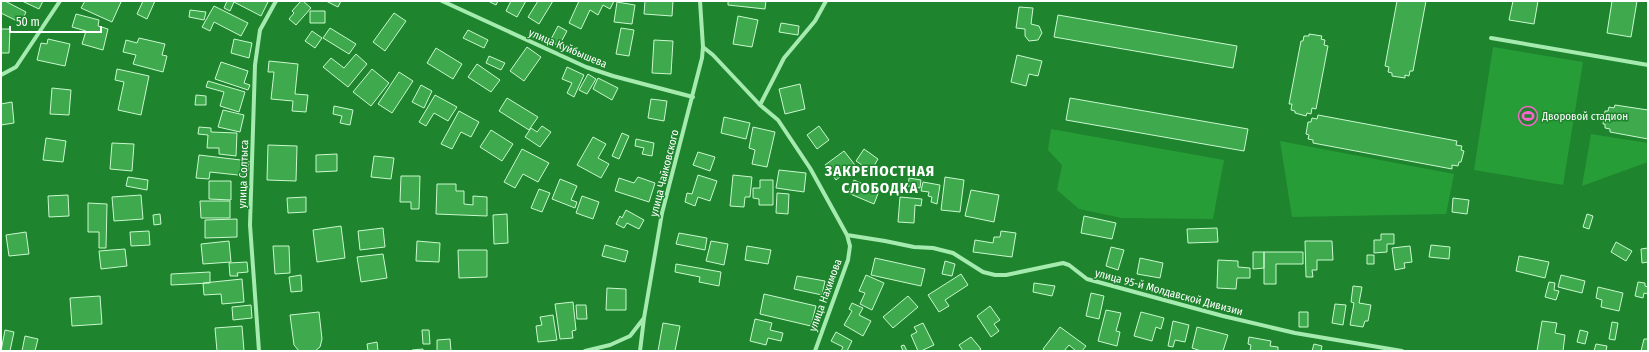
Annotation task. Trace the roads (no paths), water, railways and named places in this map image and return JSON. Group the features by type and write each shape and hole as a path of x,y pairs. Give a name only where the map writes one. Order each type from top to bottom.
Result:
{"street":[{"path":"1,75 16,67 60,1"},
{"name":"улица Солтыса","path":"259,351 250,225 255,65 260,30 276,1"},
{"name":"улица Куйбышева","path":"442,1 586,67 693,98"},
{"name":"улица Чайковского","path":"640,351 644,318 662,213 693,98 702,58 703,47 700,1"},
{"path":"760,105 784,58 815,21 826,1"},
{"path":"1491,38 1648,65"},
{"name":"улица Нахимова","path":"703,47 714,55 760,105 778,120 810,168 847,235 850,246 848,260 815,351"},
{"name":"улица 95-й Молдавской Дивизии","path":"847,235 914,247 933,248 953,253 983,272 994,275 1006,275 1063,263 1069,265 1087,279 1223,316 1294,333 1402,351"},
{"path":"585,351 610,346 630,336 644,318"}],"place":[{"name":"Дворовой стадион","path":"1528,116"}],"district":[{"name":"ЗАКРЕПОСТНАЯ СЛОБОДКА","path":"880,180"}]}
